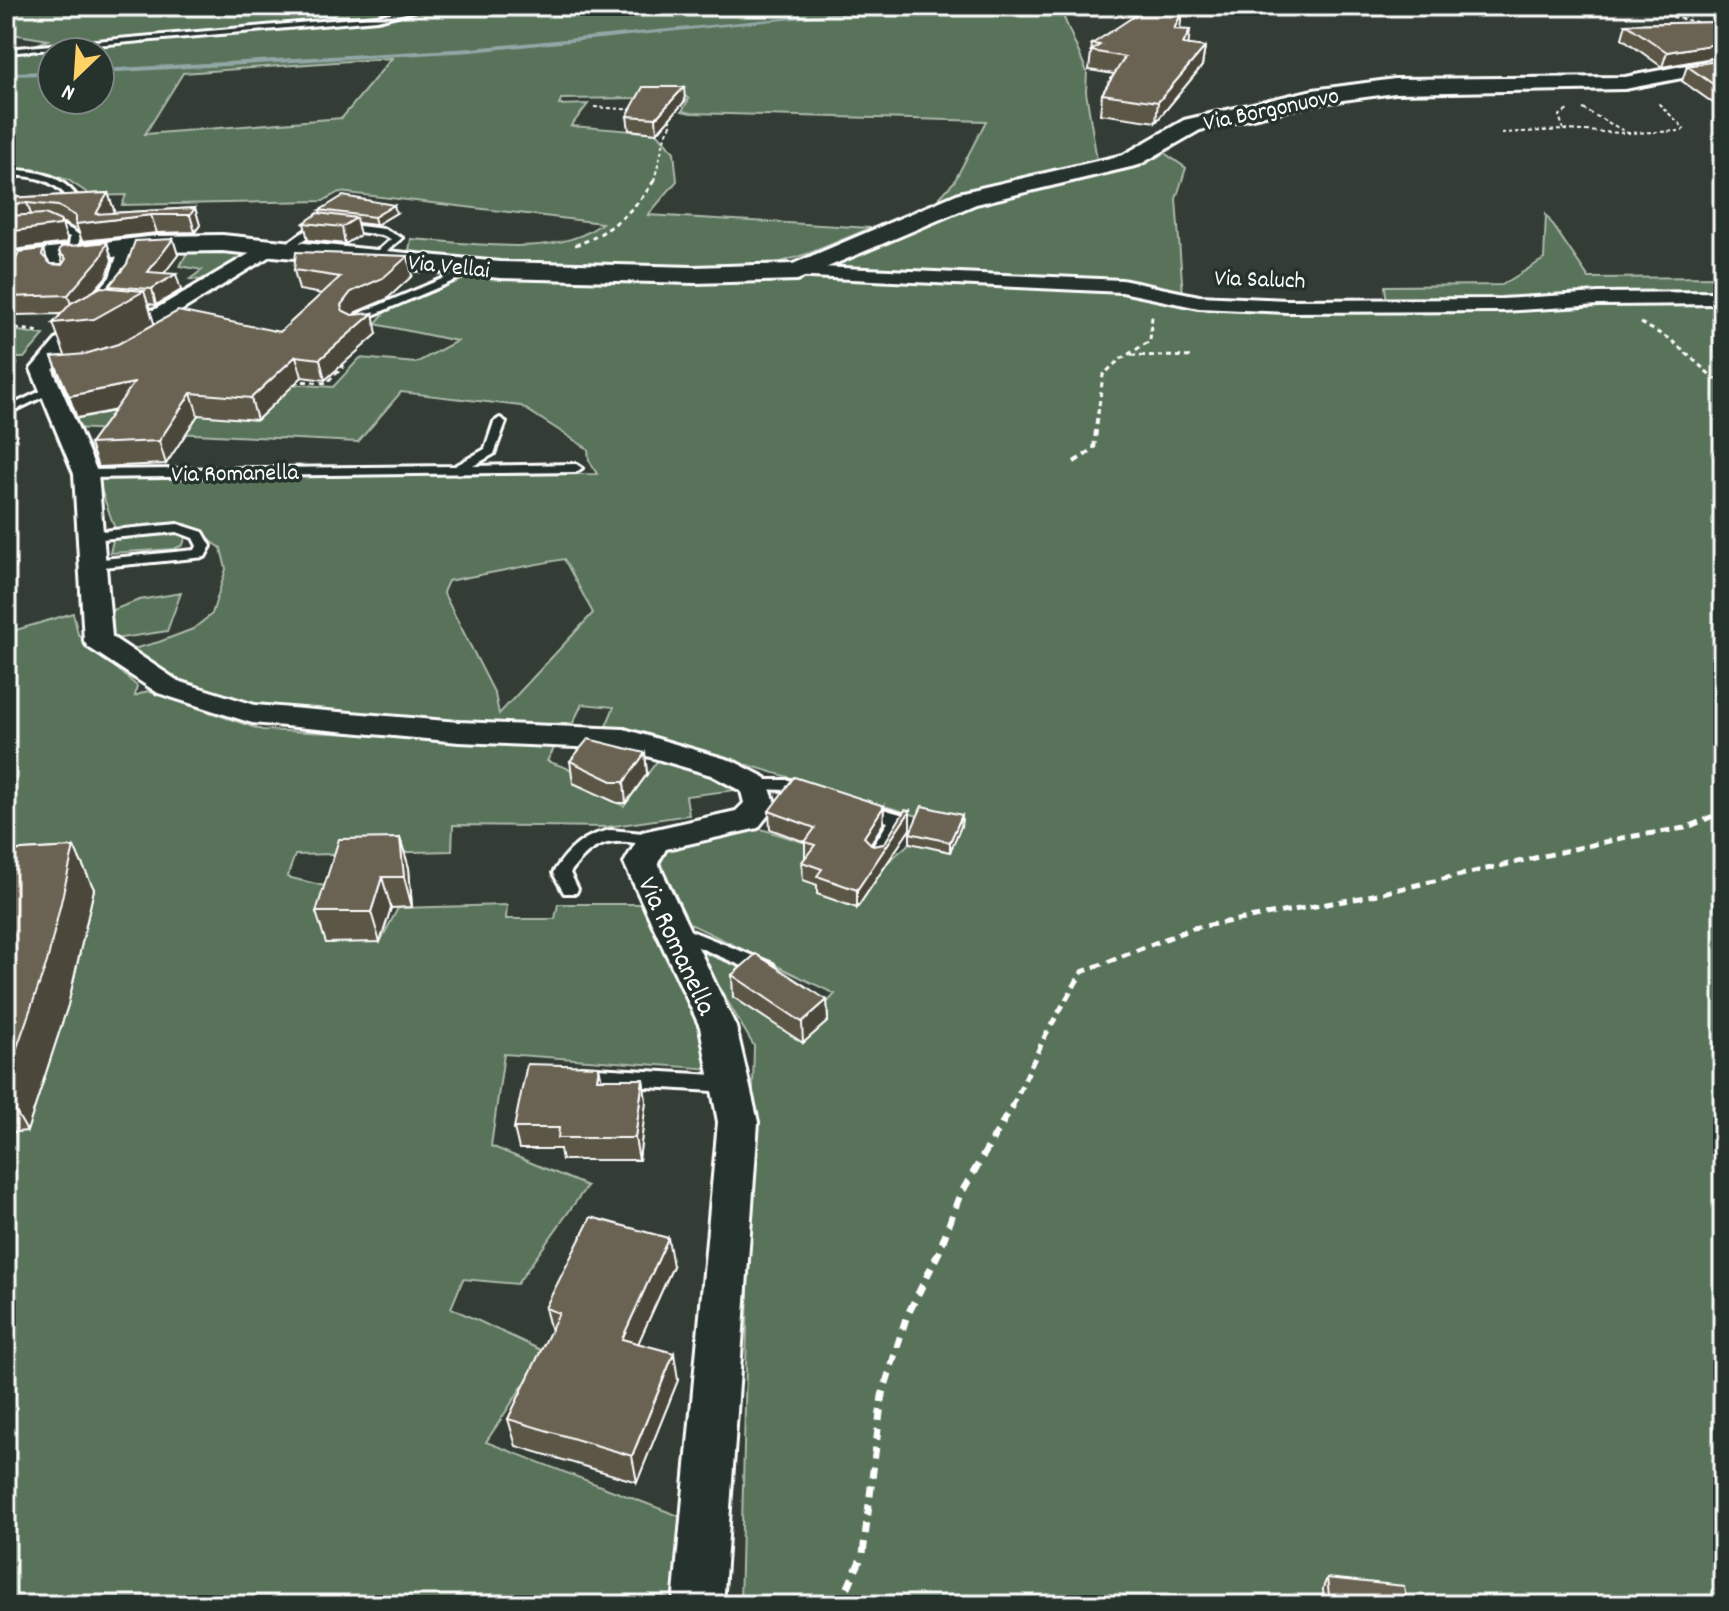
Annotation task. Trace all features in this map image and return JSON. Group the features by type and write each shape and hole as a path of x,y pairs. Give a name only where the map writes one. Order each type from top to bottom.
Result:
{"street":[{"name":"Via Borgonuovo","path":"797,272 968,198 1131,160 1192,125 1298,100 1395,86 1625,83 1723,64"},
{"name":"Via Vellai","path":"15,263 130,247 222,243 473,269 694,275 797,272"},
{"path":"130,247 120,278 91,311 55,376 86,474 98,641 168,687 252,714 459,732 624,739 722,768 755,785"},
{"path":"161,314 279,248"},
{"name":"Via Saluch","path":"797,272 1122,286 1199,302 1286,306 1502,305 1599,299 1723,298"},
{"path":"91,311 161,314 177,318 177,325 132,355"},
{"name":"Via Romanella","path":"698,1605 738,1122 718,1027 641,863 654,840 747,820 760,805 755,785"}],"lane":[{"path":"6,51 377,18 431,6"},
{"path":"6,173 28,172 61,184 74,194 78,206"},
{"path":"6,228 70,230 75,236 65,258"},
{"path":"361,331 353,328 362,316 473,269"},
{"path":"14,407 55,376"},
{"path":"457,469 490,451 500,422"},
{"name":"Via Romanella","path":"86,474 576,468"},
{"path":"178,528 198,535 204,546 200,554 92,550 178,528"},
{"path":"755,785 790,785 898,819 875,856"},
{"path":"570,889 561,873 576,851 597,836 629,835 654,840"},
{"path":"673,929 781,975"},
{"path":"559,1074 730,1084"}],"path":[{"path":"1647,6 1671,17 1705,24"},
{"path":"1501,133 1564,130 1628,133 1684,128 1650,96 1654,91 1652,84 1640,80"},
{"path":"1595,106 1581,108 1628,133"},
{"path":"594,107 645,111"},
{"path":"1564,130 1559,116 1569,110"},
{"path":"572,245 592,240 604,232 653,183 660,163 660,148 672,123 668,114 658,112"},
{"path":"1074,462 1094,449 1103,375 1150,341 1152,310 1165,295"},
{"path":"1599,299 1671,340 1723,386"},
{"path":"1128,355 1194,357"},
{"path":"287,380 327,383 343,367 341,362 330,358"},
{"path":"840,1605 863,1554 882,1396 906,1318 939,1252 959,1197 1023,1087 1045,1036 1082,972 1193,928 1360,898 1622,838 1685,828 1723,812"}],"green space":[{"path":"6,6 1059,6 1087,72 1086,92 1097,160 938,199 954,182 986,121 691,113 682,111 689,99 676,89 640,98 561,99 559,105 588,104 571,126 657,133 674,152 677,181 648,215 871,228 810,253 759,269 553,269 398,256 409,250 411,239 484,245 537,245 561,242 602,223 339,192 323,201 122,205 126,195 92,196 68,180 33,169 6,171 6,56 36,45 36,116 116,116 116,36 36,38 6,33","holes":["392,58 342,118 145,134 183,73"]},
{"path":"1163,152 1186,168 1176,199 1183,295 1387,303 1385,286 1502,285 1544,259 1546,215 1589,278 1723,277 1723,1605 740,1605 754,1046 697,950 759,975 817,1014 835,994 680,919 656,865 663,842 692,834 761,829 816,846 822,887 857,908 889,861 910,843 921,817 606,726 614,707 582,704 573,723 456,727 252,710 176,679 125,651 193,629 212,614 226,569 221,548 186,524 115,529 98,481 104,477 597,474 589,460 588,449 521,406 401,392 358,442 73,428 70,420 104,413 116,372 333,387 360,358 416,363 457,341 375,324 385,312 469,275 624,281 851,277 1128,289 1143,298 1131,282 873,269 848,274 834,262 975,201 1144,162","holes":["564,559 593,613 499,714 495,694 443,592 448,581"]},
{"path":"188,251 254,252 210,281 190,279 202,270 180,266"},
{"path":"6,329 44,335 24,358 6,358"},
{"path":"172,530 186,535 183,545 174,549 110,553 114,536"},
{"path":"181,593 167,631 115,639 105,613 139,600"},
{"path":"73,613 78,634 137,686 135,696 147,691 262,730 557,743 547,761 581,773 574,783 624,806 658,760 720,778 744,789 686,796 689,815 607,827 453,825 452,851 295,855 287,877 341,890 380,942 398,908 507,905 506,919 555,919 558,904 646,904 727,1070 504,1054 491,1146 587,1186 517,1284 463,1279 451,1308 545,1352 486,1442 705,1526 698,1605 6,1605 6,1133 19,1131 93,889 6,894 6,633"}],"building":[{"path":"1145,9 1182,12 1174,29 1190,30 1183,44 1205,47 1158,102 1102,94 1125,57 1091,51 1100,45 1092,44"},
{"path":"1723,22 1723,43 1667,52 1626,24"},
{"path":"1723,60 1723,91 1687,66"},
{"path":"643,87 684,87 656,118 627,116"},
{"path":"108,193 96,214 195,208 190,215 151,215 76,224 76,216 58,206 27,203 6,205 6,198"},
{"path":"343,196 394,205 374,217 320,210"},
{"path":"318,213 356,218 342,227 304,223"},
{"path":"45,214 61,221 60,225 6,232 6,216"},
{"path":"173,239 148,272 176,274 151,289 109,286 127,264 135,241"},
{"path":"107,242 101,257 68,295 6,298 6,267 14,264 19,252 44,249 42,255 51,264 62,265 66,259 59,252 61,247"},
{"path":"296,252 408,256 383,278 351,292 341,305 342,310 352,315 373,313 320,359 296,356 251,398 191,393 159,441 90,444 134,383 69,396 52,357 85,354 118,344 178,311 280,332 340,277 294,270"},
{"path":"101,287 144,291 94,319 53,323 71,303"},
{"path":"588,739 645,753 624,782 614,782 570,761"},
{"path":"794,777 884,806 864,837 873,846 884,844 905,810 910,811 857,890 817,876 822,869 802,862 815,845 805,842 815,828 769,811"},
{"path":"922,806 962,815 950,842 910,833"},
{"path":"400,838 404,877 382,877 371,912 316,912 339,839"},
{"path":"74,847 47,962 6,1079 6,851"},
{"path":"756,954 827,1000 802,1022 732,975"},
{"path":"527,1064 599,1066 597,1079 643,1079 635,1138 558,1138 559,1128 514,1128"},
{"path":"591,1217 668,1238 622,1339 674,1353 632,1456 508,1419 559,1313 545,1308"},
{"path":"1327,1578 1404,1586 1407,1605 1330,1605"}],"waterway":[{"path":"116,70 472,50 919,6"},
{"path":"6,74 36,73"}]}
